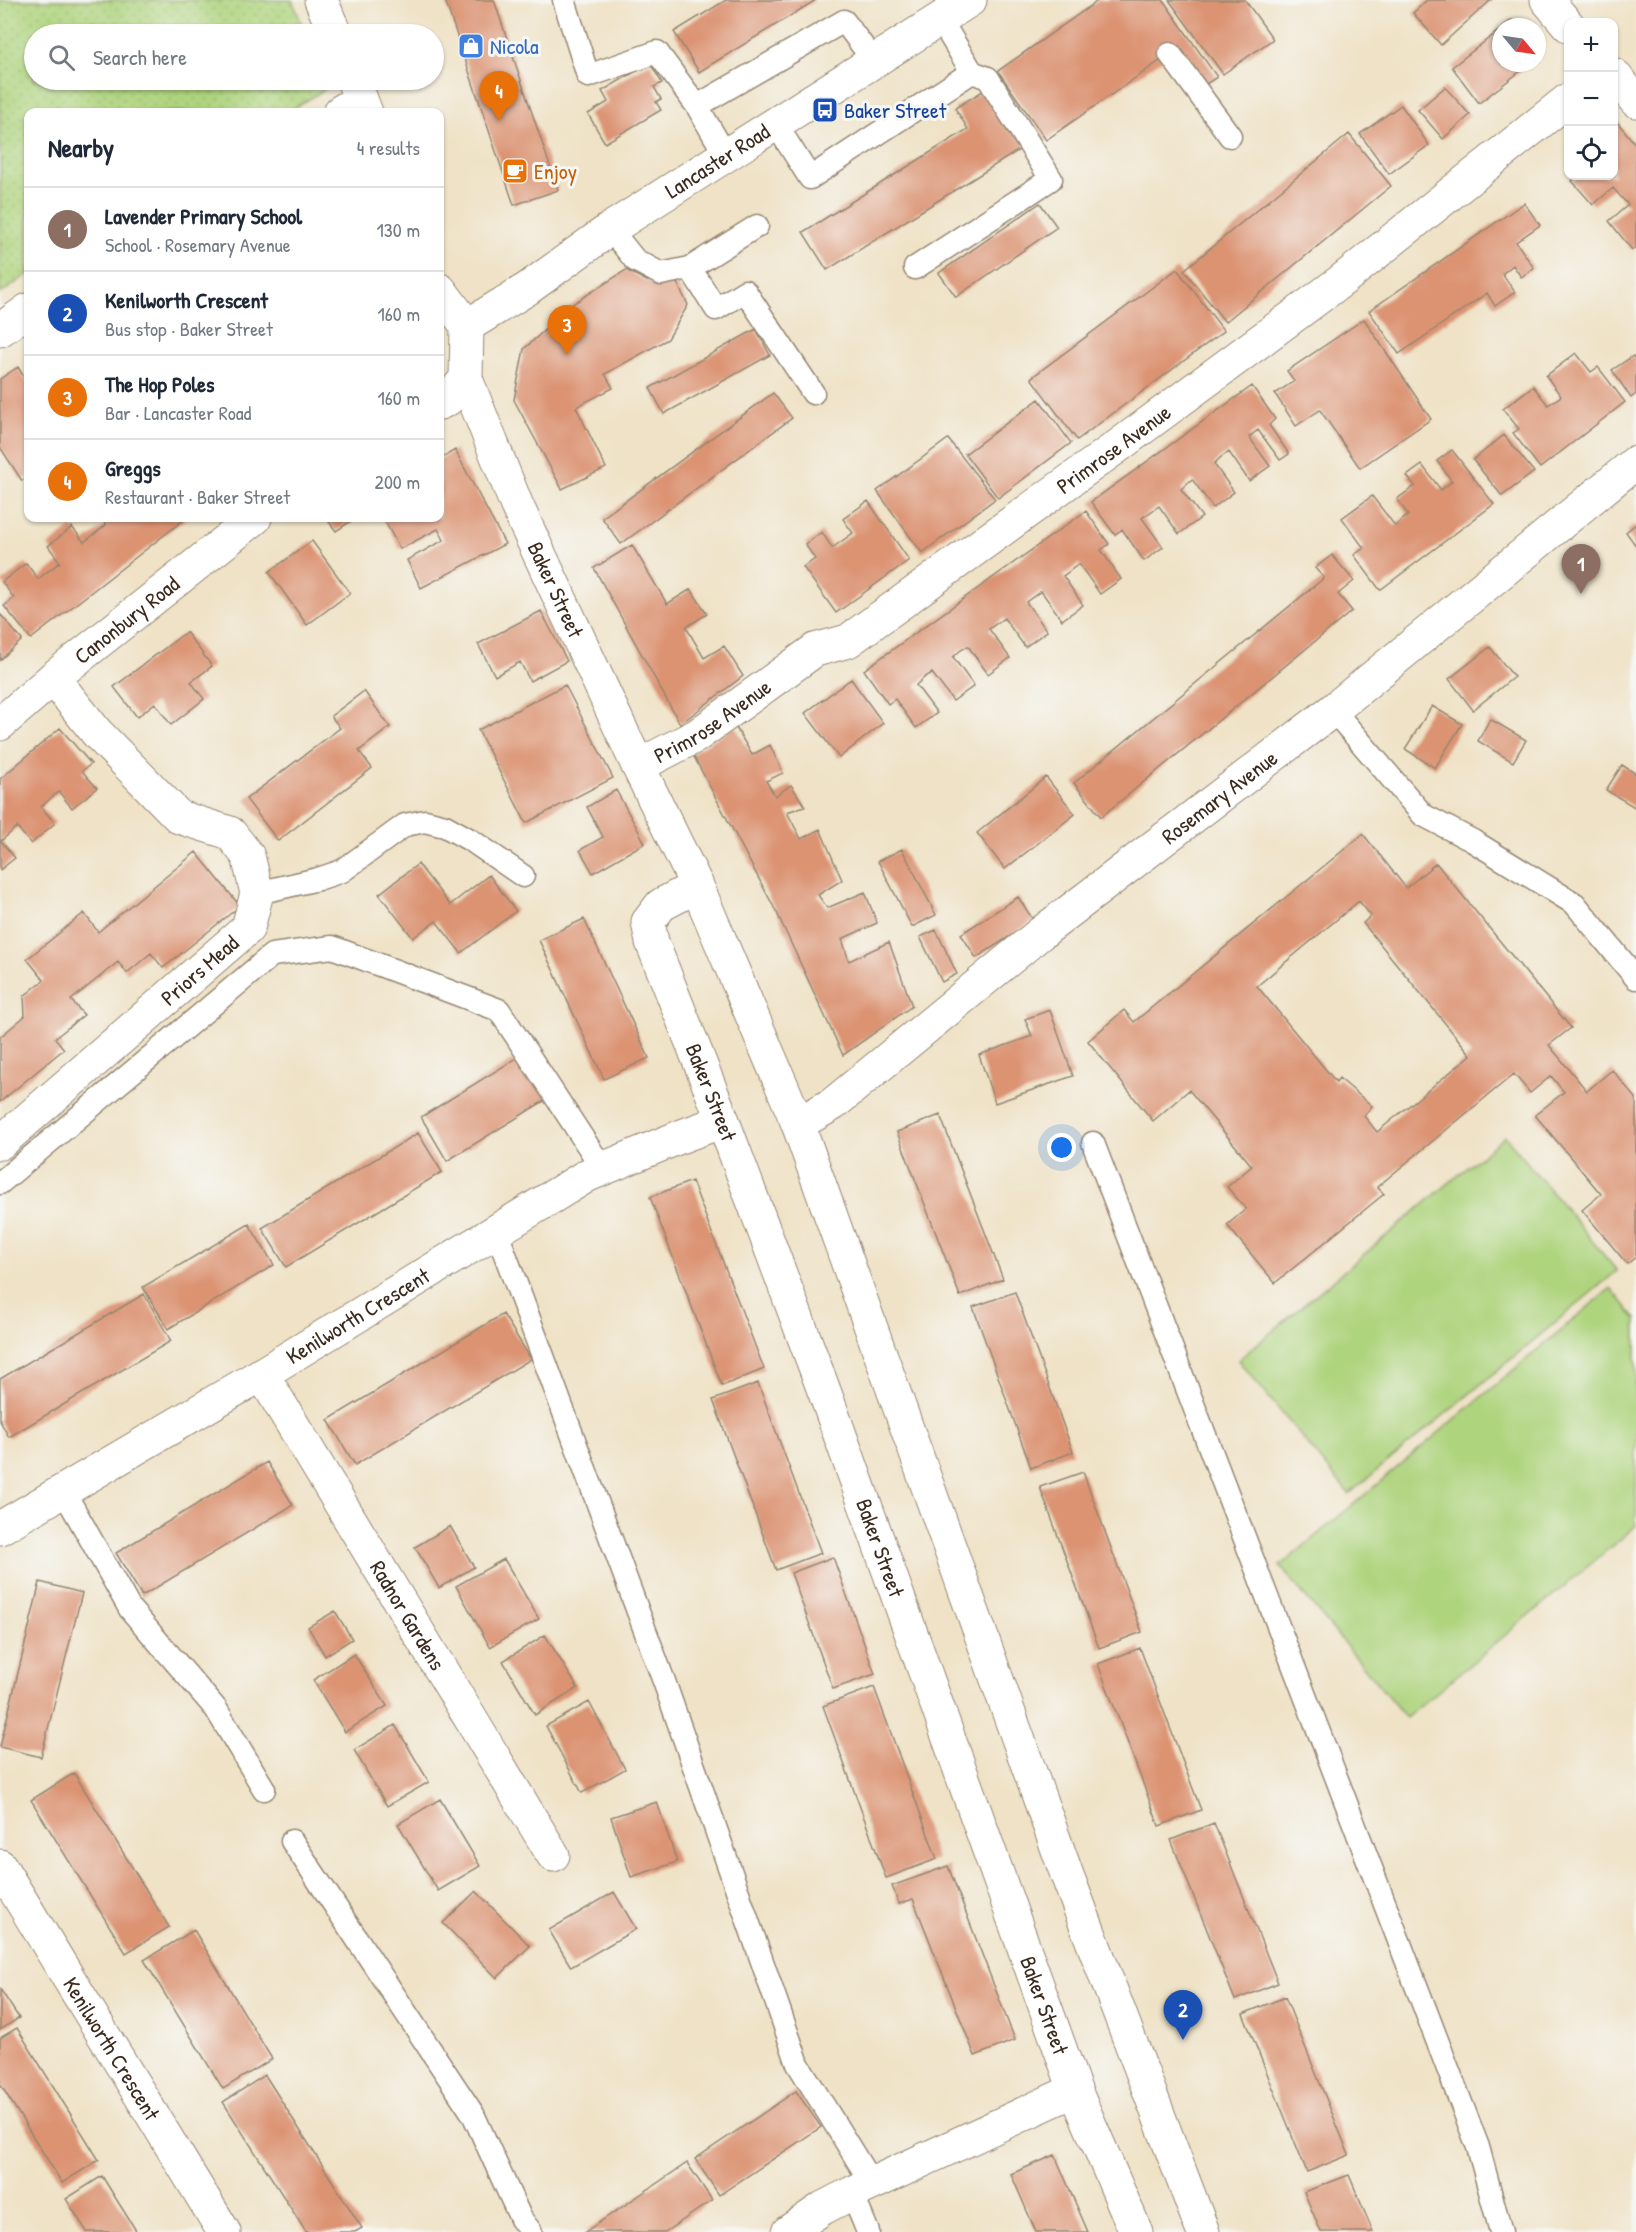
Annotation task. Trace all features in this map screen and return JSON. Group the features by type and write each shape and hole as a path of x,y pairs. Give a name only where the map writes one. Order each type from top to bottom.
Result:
{"street":[{"path":"321,0 331,24"},
{"name":"Lancaster Road","path":"467,326 527,289 610,229 725,154 970,0"},
{"path":"1546,0 1564,20"},
{"path":"1618,80 1636,100"},
{"name":"Primrose Avenue","path":"638,766 696,736 815,650 848,641 1341,281 1564,104"},
{"path":"444,295 467,326"},
{"path":"0,330 24,313"},
{"name":"Baker Street","path":"467,326 466,379 517,506 638,766 697,886 798,1124 1067,1875 1203,2232"},
{"path":"444,402 466,379"},
{"name":"Rosemary Avenue","path":"798,1124 833,1104 1041,933 1334,710 1636,462"},
{"name":"Canonbury Road","path":"0,724 53,678 250,522"},
{"name":"Priors Mead","path":"0,1143 248,928 257,893 248,856 230,833 178,818 96,733 53,678"},
{"name":"Baker Street","path":"697,886 661,905 648,922 652,942 723,1121 830,1407 1075,2090 1136,2232"},
{"name":"Kenilworth Crescent","path":"0,1528 262,1374 588,1175 723,1121"},
{"name":"Radnor Gardens","path":"262,1374 554,1855"},
{"name":"Kenilworth Crescent","path":"0,1866 224,2232"},
{"path":"788,2232 823,2208 1075,2090"}],"lane":[{"path":"564,0 588,76 657,52 697,106 725,154"},
{"path":"915,268 1051,179 988,78 972,72 940,19"},
{"path":"697,106 844,21 873,60"},
{"path":"1170,54 1230,136"},
{"path":"775,123 810,178 972,72"},
{"path":"610,229 635,260 661,274 690,268 757,226"},
{"path":"690,268 716,309 745,291 813,393"},
{"path":"1334,710 1423,815 1473,841 1575,904 1636,978"},
{"path":"257,893 342,871 405,825 425,821 445,826 523,876"},
{"path":"0,1183 272,955 332,947 499,1010 603,1169"},
{"path":"1093,1143 1478,2147 1501,2232"},
{"path":"496,1230 665,1684 798,2064 862,2189 868,2232"},
{"path":"63,1490 130,1609 216,1709 264,1789"},
{"path":"292,1841 473,2114 521,2218 531,2232"}],"green space":[{"path":"0,0 292,0 302,24 24,24 24,90 324,90 294,108 24,108 24,277 0,294"},
{"path":"1505,1136 1617,1271 1349,1494 1238,1360"},
{"path":"1611,1288 1636,1319 1636,1526 1406,1718 1280,1566"}],"building":[{"path":"445,0 494,0 558,190 514,205"},
{"path":"726,0 816,0 699,72 674,32"},
{"path":"1099,0 1163,0 1217,77 1206,84 1180,47 1046,140 998,71"},
{"path":"1169,0 1245,0 1273,39 1223,74"},
{"path":"1427,0 1491,0 1441,45 1413,13"},
{"path":"1492,36 1492,72 1519,72 1479,103 1452,67"},
{"path":"650,63 662,83 654,87 661,99 656,102 661,110 605,143 588,114 608,102 602,91"},
{"path":"991,86 1027,145 827,270 803,232 968,129 955,108"},
{"path":"1445,87 1470,115 1443,139 1418,110"},
{"path":"1401,105 1429,145 1389,174 1360,134"},
{"path":"1618,123 1636,145 1636,247 1632,250 1609,221 1628,205 1613,188 1593,205 1572,181 1618,180"},
{"path":"1349,134 1391,186 1225,322 1184,270"},
{"path":"1040,203 1057,227 956,297 939,273"},
{"path":"1524,203 1540,225 1516,242 1534,268 1521,277 1513,265 1502,274 1515,292 1495,306 1487,293 1399,354 1369,311"},
{"path":"1177,269 1224,331 1077,440 1031,378"},
{"path":"626,270 647,281 676,281 688,305 668,339 605,374 613,388 576,407 606,468 562,489 514,400 524,349 574,303"},
{"path":"1364,319 1431,419 1360,468 1320,410 1296,426 1275,394 1294,381 1287,371"},
{"path":"756,329 770,355 664,414 650,388"},
{"path":"1576,353 1591,372 1598,367 1625,402 1540,468 1513,433 1519,429 1503,409 1533,386 1548,405 1561,396 1546,376"},
{"path":"1633,356 1636,360 1636,394 1631,398 1612,370"},
{"path":"18,367 24,377 24,479 22,481 0,447 0,379"},
{"path":"1252,386 1275,419 1269,425 1289,454 1280,460 1258,430 1249,437 1270,466 1249,481 1229,452 1221,457 1214,464 1234,492 1213,508 1192,479 1181,489 1202,517 1179,534 1159,506 1142,518 1163,547 1144,561 1122,529 1115,535 1091,502"},
{"path":"773,393 792,418 621,544 602,518"},
{"path":"1039,399 1071,443 998,498 965,454"},
{"path":"1504,435 1534,472 1502,496 1473,460"},
{"path":"948,439 995,499 922,553 877,491"},
{"path":"455,450 505,544 421,588 407,560 444,540 438,529 400,549 385,522 444,522 444,457"},
{"path":"1452,450 1494,504 1380,590 1354,555 1364,548 1342,518 1372,496 1395,526 1408,515 1397,499 1415,486 1407,476 1422,465 1441,490 1452,481 1437,461"},
{"path":"868,501 909,560 836,613 803,567 815,559 805,544 822,532 832,548 853,533 843,519"},
{"path":"1086,511 1109,544 1101,550 1121,579 1100,594 1079,564 1063,576 1083,605 1062,620 1041,591 1026,602 1047,631 1025,647 1004,618 989,629 1010,658 988,674 968,646 961,650 953,657 974,686 953,701 932,673 925,677 916,685 937,713 916,728 895,699 888,704 864,670"},
{"path":"104,522 181,522 31,639 4,606 14,598 2,582 26,563 38,579 60,562 48,546 72,527 84,542 106,525"},
{"path":"329,522 350,522 336,531"},
{"path":"1636,524 1636,546 1626,532"},
{"path":"312,541 350,593 307,625 269,572"},
{"path":"632,545 667,604 691,589 707,614 686,627 704,658 724,646 743,676 680,724 594,568"},
{"path":"1332,555 1354,581 1338,594 1352,611 1101,817 1074,783 1324,578 1315,568"},
{"path":"541,611 567,661 530,681 520,662 495,676 478,644"},
{"path":"0,614 22,640 0,660"},
{"path":"186,632 212,666 191,682 204,699 171,725 155,703 137,717 114,687"},
{"path":"1490,647 1514,677 1473,710 1449,679"},
{"path":"851,679 883,723 839,758 805,713"},
{"path":"565,685 613,778 526,823 478,730"},
{"path":"364,691 390,727 359,751 372,768 278,841 246,799 340,728 331,716"},
{"path":"1432,706 1462,724 1435,768 1405,749"},
{"path":"1490,719 1526,740 1513,762 1478,741"},
{"path":"735,726 752,755 770,745 783,773 766,781 775,796 791,785 805,806 787,812 801,839 820,829 842,880 818,895 827,908 865,892 877,923 842,939 849,961 889,942 912,1006 843,1055 777,913 692,753"},
{"path":"60,728 91,764 82,771 97,788 72,808 59,792 51,798 41,807 55,823 31,844 17,827 1,841 15,858 0,870 0,779"},
{"path":"1622,765 1636,774 1636,808 1606,790"},
{"path":"1046,777 1075,814 1005,869 977,833"},
{"path":"616,790 645,843 593,873 580,850 603,837 587,807"},
{"path":"1363,834 1406,888 1436,863 1571,1028 1549,1045 1587,1091 1612,1070 1636,1098 1636,1257 1627,1264 1582,1210 1601,1194 1535,1115 1564,1092 1551,1076 1530,1093 1514,1074 1377,1187 1384,1194 1275,1283 1227,1225 1246,1209 1227,1187 1252,1166 1189,1090 1153,1121 1088,1041 1124,1010 1134,1022","holes":["1359,901 1371,916 1363,923 1471,1055 1377,1132 1364,1116 1372,1106 1339,1078 1336,1082 1257,986"]},
{"path":"902,849 936,915 912,927 878,861"},
{"path":"196,852 240,906 163,968 151,953 127,973 118,962 71,1000 84,1015 55,1038 64,1049 0,1102 0,1037 25,1016 24,996 44,980 27,959 84,913 98,932"},
{"path":"418,864 450,905 489,875 516,911 461,953 436,921 413,938 379,894"},
{"path":"1018,897 1034,921 976,958 961,934"},
{"path":"584,919 649,1058 604,1079 539,940"},
{"path":"936,930 957,974 942,982 920,937"},
{"path":"1050,1010 1073,1076 995,1103 979,1055 1032,1036 1025,1019"},
{"path":"525,1053 552,1096 447,1161 421,1117"},
{"path":"940,1115 1003,1279 960,1296 897,1132"},
{"path":"418,1133 442,1172 286,1267 262,1228"},
{"path":"692,1181 764,1369 722,1386 650,1197"},
{"path":"249,1224 274,1265 168,1329 143,1287"},
{"path":"1015,1292 1073,1452 1031,1468 973,1307"},
{"path":"144,1294 171,1341 9,1437 0,1421 0,1379"},
{"path":"503,1314 531,1359 355,1465 328,1420"},
{"path":"758,1383 821,1553 776,1570 713,1400"},
{"path":"267,1462 293,1505 142,1596 116,1553"},
{"path":"1083,1472 1142,1632 1099,1648 1040,1487"},
{"path":"450,1526 474,1567 439,1588 415,1547"},
{"path":"833,1557 875,1674 833,1689 791,1573"},
{"path":"504,1559 539,1619 490,1647 456,1586"},
{"path":"40,1582 82,1593 41,1757 0,1747"},
{"path":"335,1611 352,1639 325,1656 308,1627"},
{"path":"545,1635 578,1688 535,1715 503,1661"},
{"path":"1140,1648 1201,1810 1159,1826 1098,1664"},
{"path":"354,1654 387,1706 345,1732 313,1680"},
{"path":"874,1687 937,1859 886,1878 823,1706"},
{"path":"589,1702 625,1769 582,1793 546,1726"},
{"path":"395,1725 429,1782 387,1806 354,1750"},
{"path":"74,1773 169,1927 126,1953 31,1800"},
{"path":"440,1799 480,1866 438,1891 398,1824"},
{"path":"657,1802 677,1862 631,1877 611,1817"},
{"path":"1214,1823 1278,1983 1235,2000 1171,1840"},
{"path":"948,1866 1015,2040 975,2056 913,1899 899,1904 892,1886"},
{"path":"476,1891 530,1946 497,1978 443,1923"},
{"path":"614,1892 636,1929 571,1967 549,1930"},
{"path":"194,1930 272,2059 223,2089 144,1960"},
{"path":"0,1989 19,2018 0,2030"},
{"path":"1285,1997 1349,2155 1307,2172 1243,2014"},
{"path":"17,2028 99,2160 62,2183 0,2084 0,2038"},
{"path":"265,2075 362,2228 355,2232 306,2232 223,2102"},
{"path":"796,2091 821,2127 719,2195 695,2159"},
{"path":"1055,2155 1088,2232 1036,2232 1011,2174"},
{"path":"687,2163 712,2200 686,2218 665,2232 585,2232"},
{"path":"1349,2175 1373,2232 1321,2232 1304,2192"},
{"path":"102,2176 137,2232 87,2232 66,2199"}],"place":[{"name":"Nicola","path":"471,46"},
{"name":"Baker Street","path":"825,110"},
{"name":"Greggs","path":"499,121"},
{"name":"Enjoy","path":"515,171"},
{"name":"The Hop Poles","path":"567,355"},
{"name":"Lavender Primary School","path":"1581,594"},
{"name":"Kenilworth Crescent","path":"1183,2040"}]}
